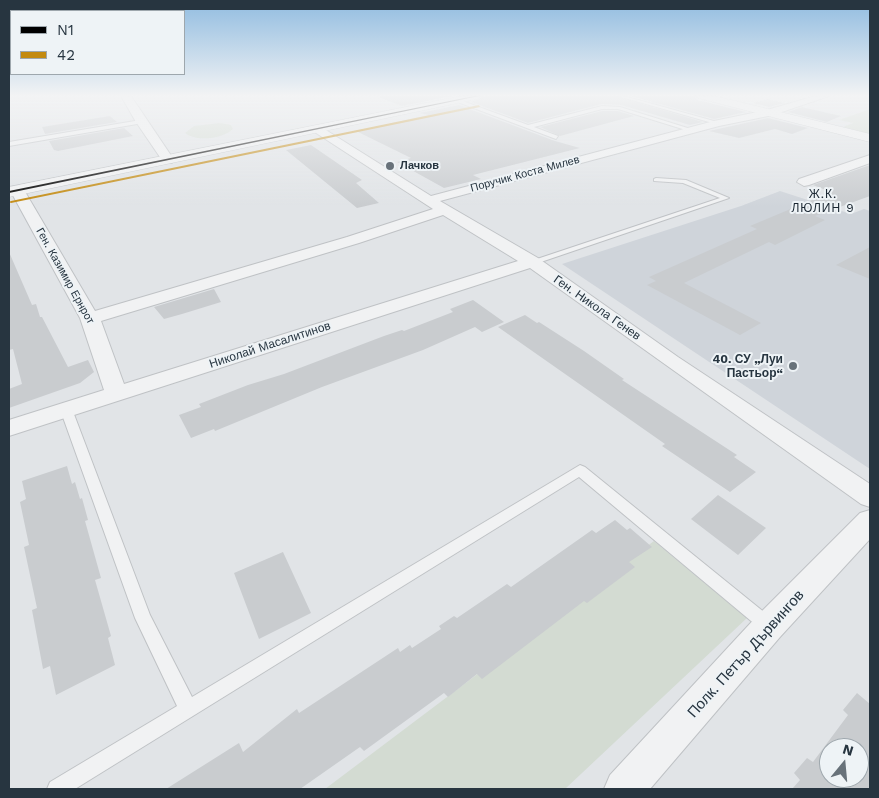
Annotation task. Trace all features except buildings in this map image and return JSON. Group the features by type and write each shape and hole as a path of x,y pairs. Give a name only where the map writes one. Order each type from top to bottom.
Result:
{"street":[{"path":"149,133 168,160"},
{"path":"13,191 297,133"},
{"name":"Ген. Никола Генев","path":"324,133 532,262 870,497"},
{"name":"Поручик Коста Милев","path":"90,318 353,240 437,205 680,133"},
{"path":"851,133 870,138"},
{"path":"804,182 870,159"},
{"name":"Ген. Казимир Ернрот","path":"13,191 90,318 117,394"},
{"name":"Николай Масалитинов","path":"9,428 532,262"},
{"name":"Полк. Петър Дървингов","path":"624,789 769,626 870,521"}],"lane":[{"path":"9,144 74,133"},
{"path":"545,133 556,137"},
{"path":"532,262 726,198 684,181 656,180"},
{"path":"66,409 143,618 188,709"},
{"path":"57,789 580,470 769,626"}],"shaded area":[{"path":"185,133 227,133 209,138 190,136"},
{"name":"40. СУ „Луи Пастьор“","path":"780,191 851,214 864,209 870,211 870,469 562,264 741,206"},
{"path":"654,541 747,618 565,789 325,789"}],"transit line":[{"name":"N1","path":"9,192 295,133"},
{"name":"42","path":"11,202 346,133"}],"place":[{"name":"Лачков","path":"390,166"},
{"name":"40. СУ „Луи Пастьор“","path":"793,366"}],"district":[{"name":"Ж.К. ЛЮЛИН 9","path":"823,201"}]}
